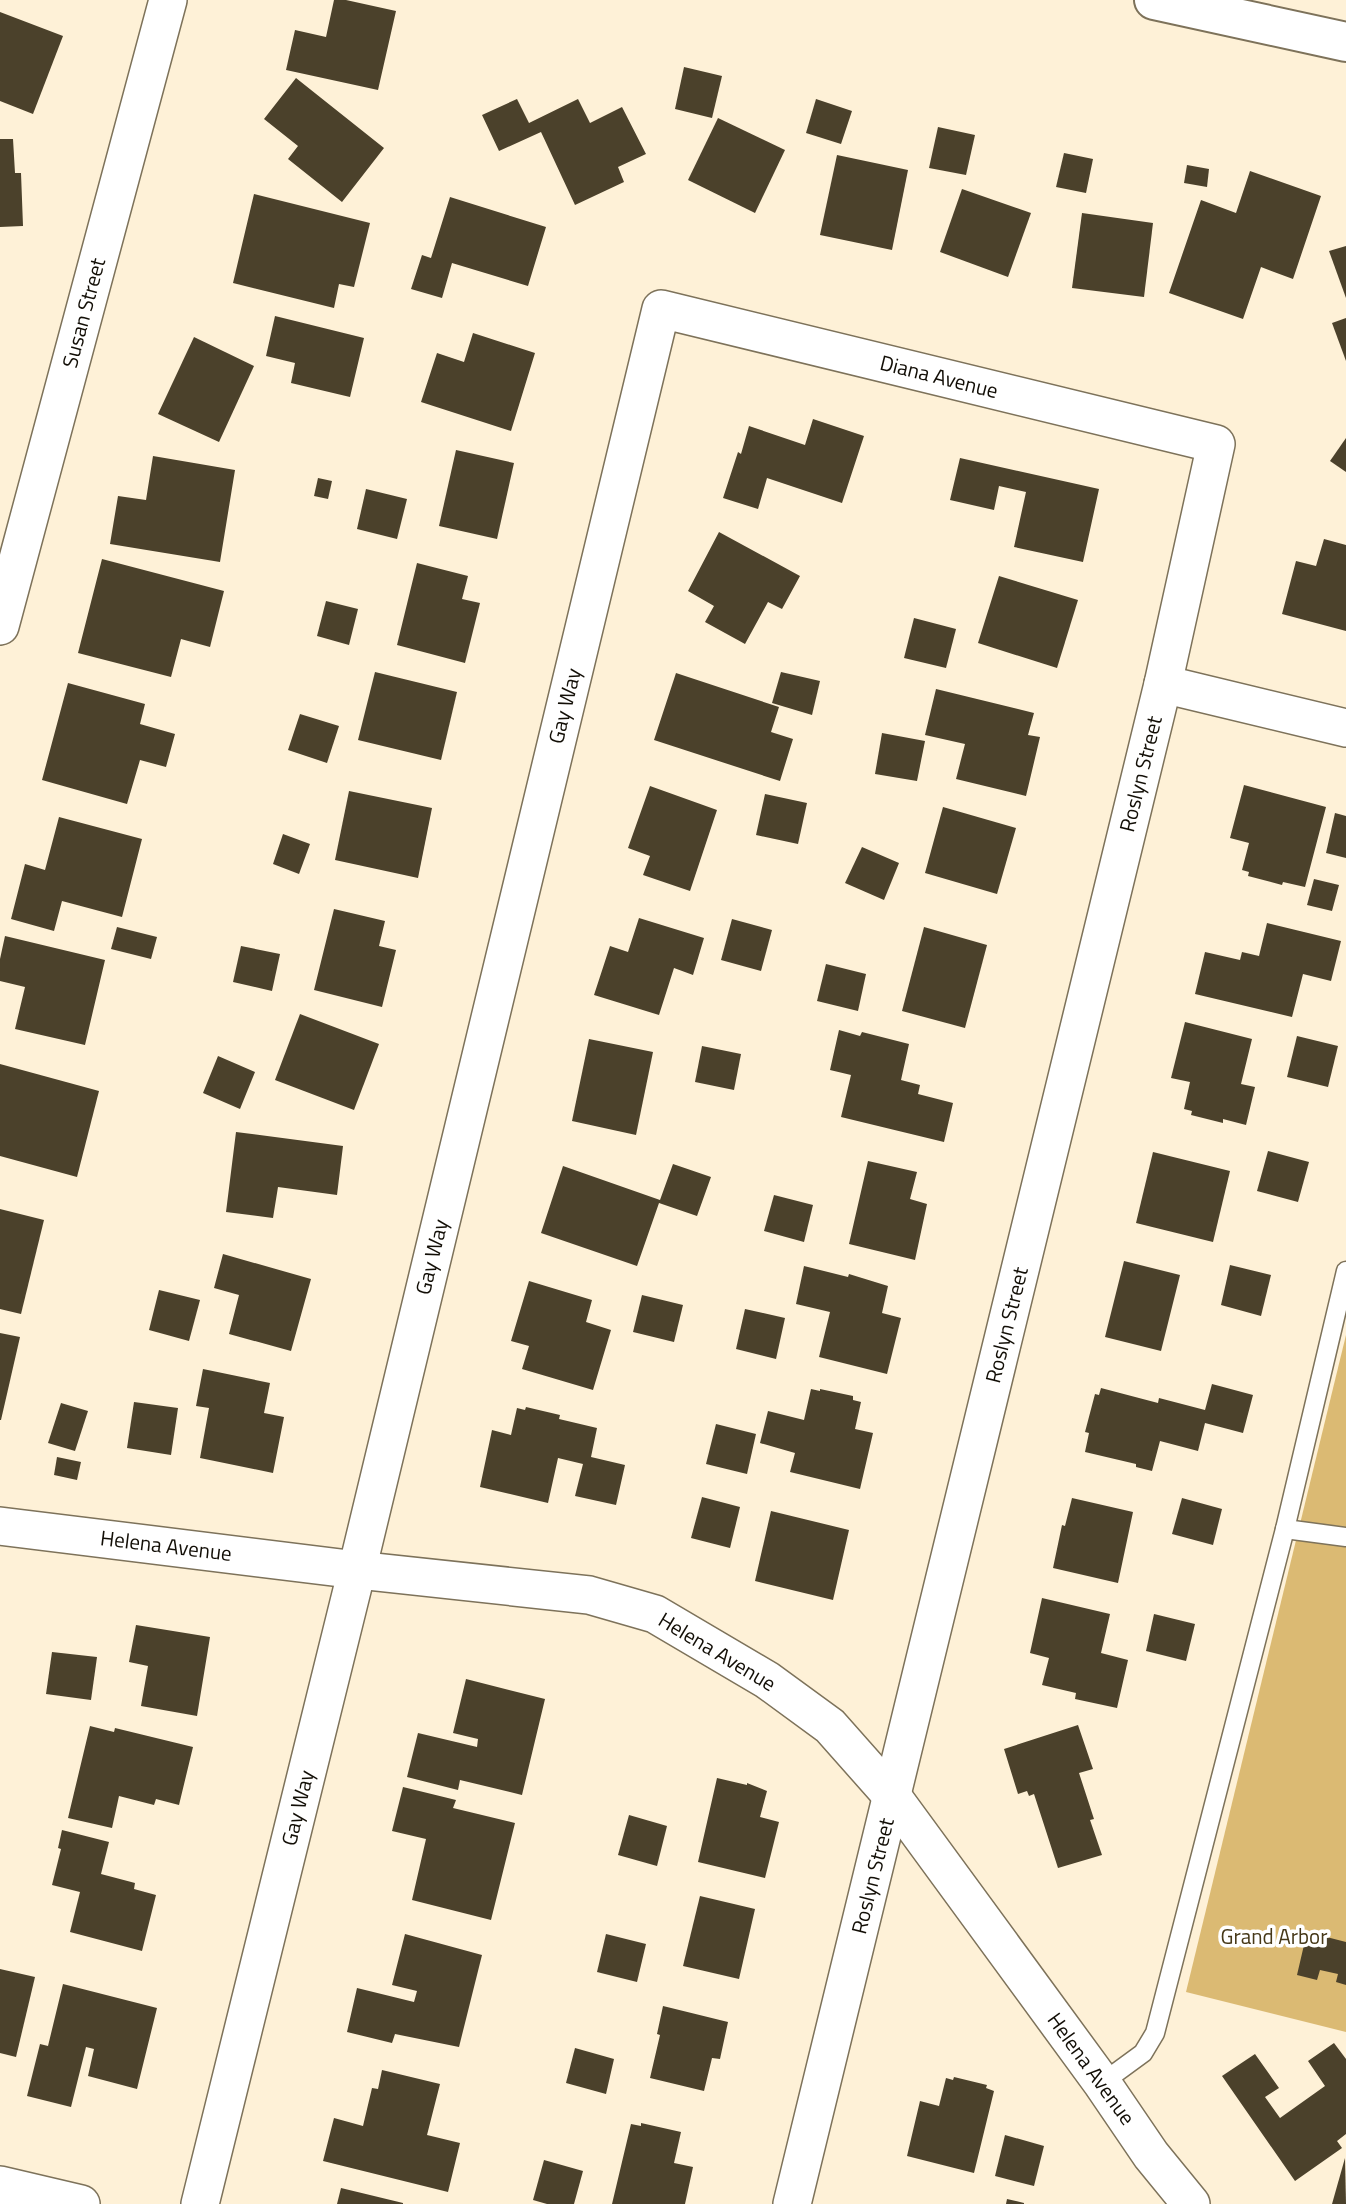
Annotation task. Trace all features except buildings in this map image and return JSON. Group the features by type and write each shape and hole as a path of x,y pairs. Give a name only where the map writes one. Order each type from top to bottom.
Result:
{"highway":[{"path":"1154,0 1346,42"}],"street":[{"name":"Susan Street","path":"0,626 168,0"},
{"name":"Diana Avenue","path":"661,309 1216,444"},
{"name":"Gay Way","path":"200,2204 357,1570 661,309"},
{"name":"Roslyn Street","path":"792,2204 1163,684 1216,444"},
{"path":"1163,684 1346,729"},
{"name":"Helena Avenue","path":"0,1526 357,1570 589,1595 655,1614 767,1680 831,1726 892,1796 1152,2155 1191,2204"},
{"path":"0,2185 81,2204"}],"lane":[{"path":"1102,2083 1143,2053 1155,2033 1285,1529 1346,1271"},
{"path":"1285,1529 1346,1537"}],"green space":[{"name":"Grand Arbor","path":"1346,1335 1346,2032 1186,1992"}]}
